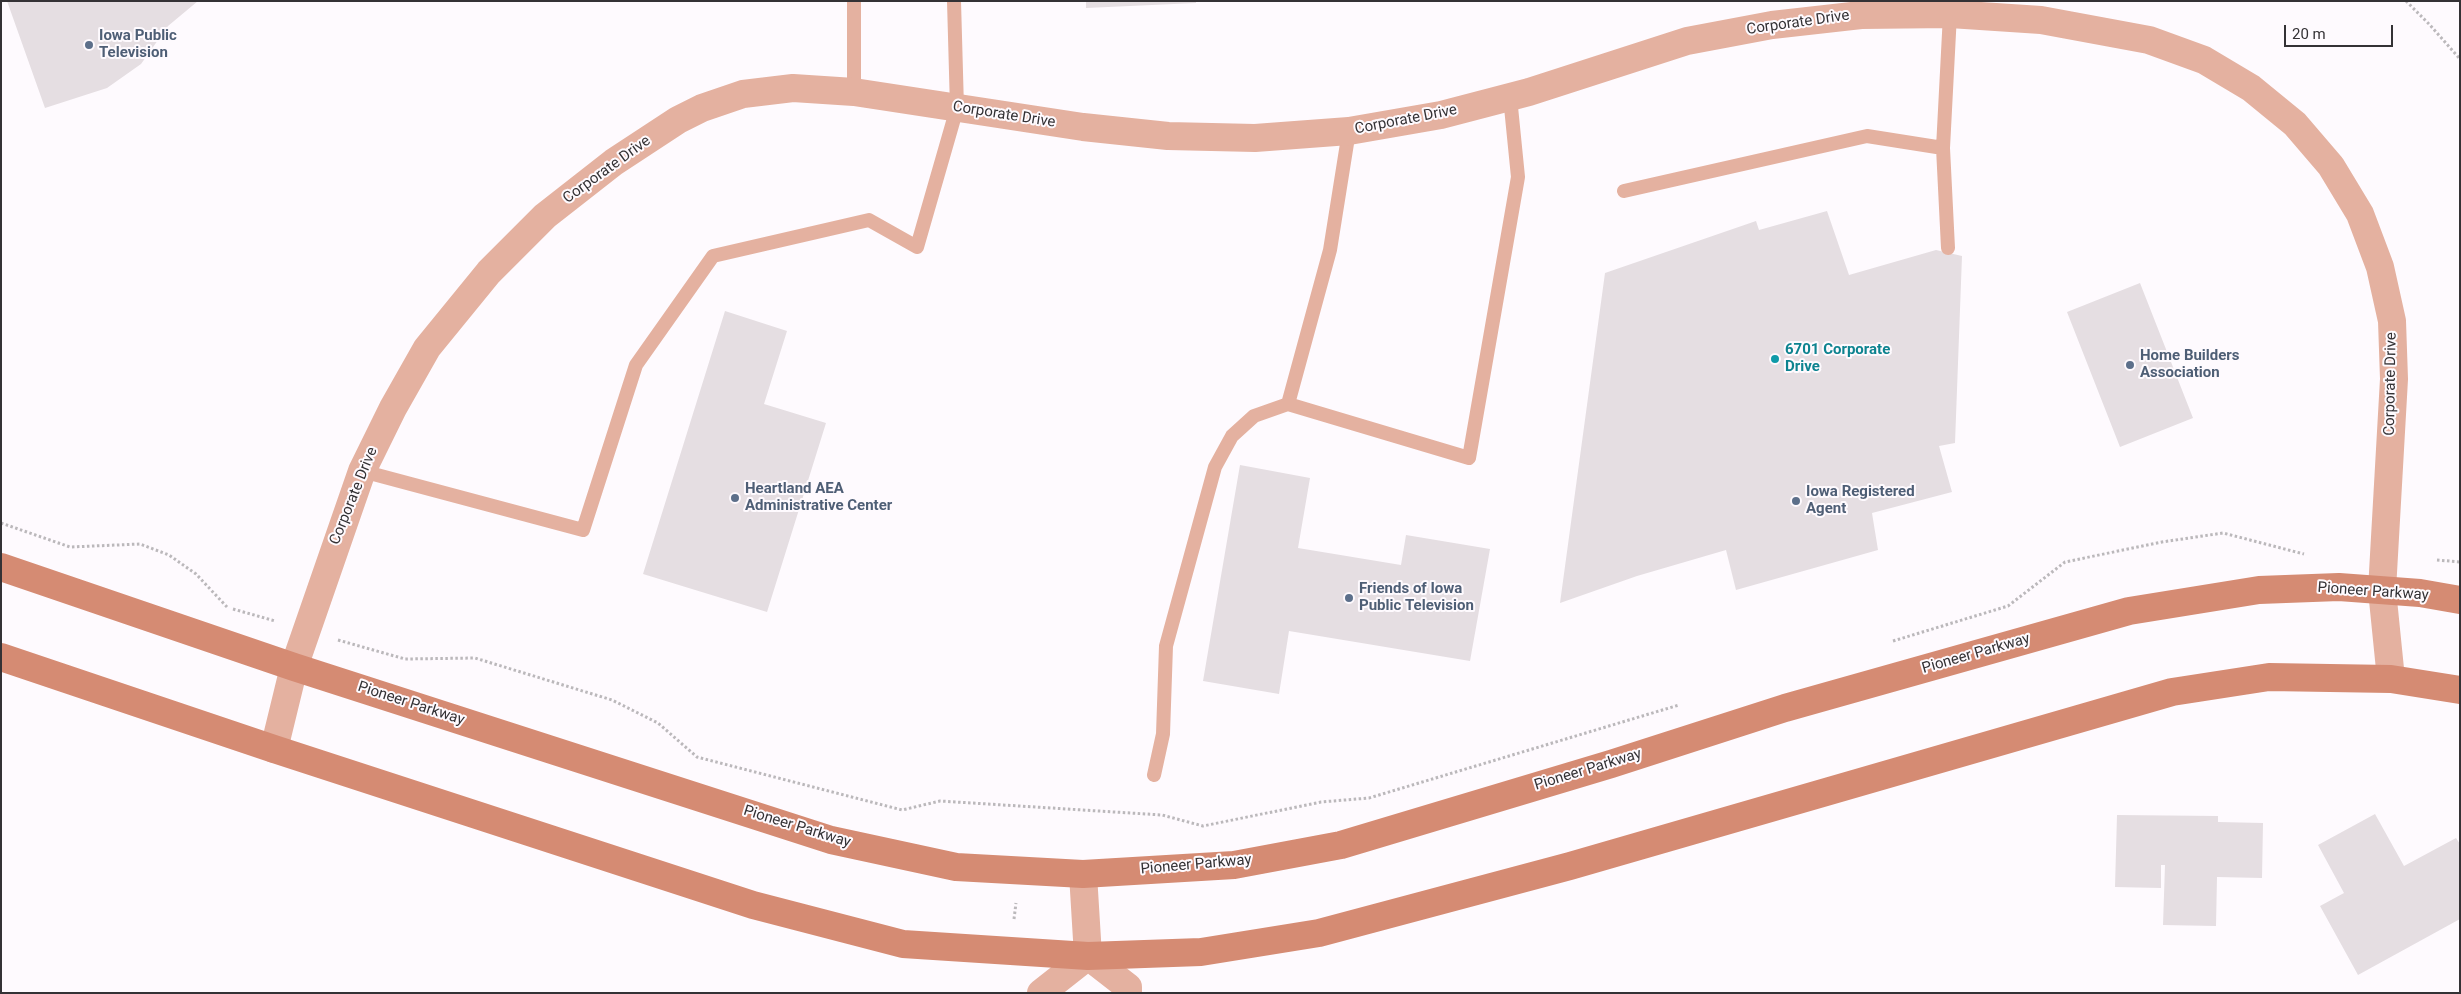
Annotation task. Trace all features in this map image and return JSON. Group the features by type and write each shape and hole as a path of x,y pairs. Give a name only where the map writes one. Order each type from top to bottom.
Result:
{"street":[{"name":"Corporate Drive","path":"274,749 294,667 362,470 393,408 427,348 489,272 545,216 614,162 678,120 702,108 744,94 793,88 854,92 1083,127 1168,136 1255,138 1349,131 1442,115 1510,97 1687,41 1772,25 1861,15 1950,14 2041,20 2131,35 2149,40 2204,60 2252,88 2288,118 2331,166 2360,214 2380,267 2392,321 2394,379 2382,590 2391,679"},
{"name":"Pioneer Parkway","path":"1,567 294,667 831,840 956,867 1083,874 1234,865 1341,845 1611,764 1785,708 2129,611 2258,590 2340,587 2420,593 2460,600"},
{"path":"1,657 274,749 753,905 894,942 1088,956 1202,952 1319,933 1570,866 2172,692 2269,677 2391,679 2460,690"},
{"path":"1083,874 1088,956 1128,987 1128,993"},
{"path":"1041,993 1088,956"}],"lane":[{"path":"854,1 854,92"},
{"path":"362,470 583,530 636,365 713,256 869,220 917,247 958,108 954,1"},
{"path":"1948,248 1943,148 1950,14"},
{"path":"1154,775 1163,734 1166,646 1215,467 1232,436 1254,416 1288,404 1469,458 1518,176 1510,97"},
{"path":"1288,404 1330,250 1349,131"},
{"path":"1624,191 1867,136 1943,148"}],"path":[{"path":"2406,1 2424,18 2460,59"},
{"path":"1,523 70,547 140,544 168,555 196,574 225,606 405,659 475,658 484,660 612,700 658,723 697,757 902,810 940,801 1162,815 1203,826 1321,802 1370,798 1689,702"},
{"path":"1886,643 2008,606 2065,562 2152,544 2223,533 2306,554"},
{"path":"2384,557 2460,562"},
{"path":"1014,922 1018,893"}],"building":[{"name":"Iowa Public Television","path":"7,1 198,1 168,26 141,64 107,88 45,108"},
{"path":"1086,1 1196,1 1196,3 1086,8"},
{"name":"6701 Corporate Drive","path":"1827,211 1849,275 1936,250 1962,256 1955,443 1939,446 1952,492 1872,513 1878,550 1736,590 1726,550 1637,576 1560,603 1605,273 1756,221 1759,230"},
{"name":"Home Builders Association","path":"2140,283 2193,418 2120,447 2067,312"},
{"name":"Heartland AEA Administrative Center","path":"725,311 787,331 764,404 826,423 767,612 643,574"},
{"name":"Friends of Iowa Public Television","path":"1240,465 1310,478 1298,548 1401,565 1406,535 1490,549 1470,661 1289,631 1279,694 1203,681"},
{"path":"2375,814 2404,866 2456,838 2460,844 2460,919 2358,975 2320,906 2344,893 2318,845"},
{"path":"2117,815 2218,816 2218,822 2263,823 2262,878 2217,877 2216,926 2163,925 2165,865 2161,865 2161,888 2115,887"}],"place":[{"name":"Iowa Public Television","path":"89,45"},
{"name":"6701 Corporate Drive","path":"1775,359"},
{"name":"Home Builders Association","path":"2130,365"},
{"name":"Heartland AEA Administrative Center","path":"735,498"},
{"name":"Iowa Registered Agent","path":"1796,501"},
{"name":"Friends of Iowa Public Television","path":"1349,598"}]}
